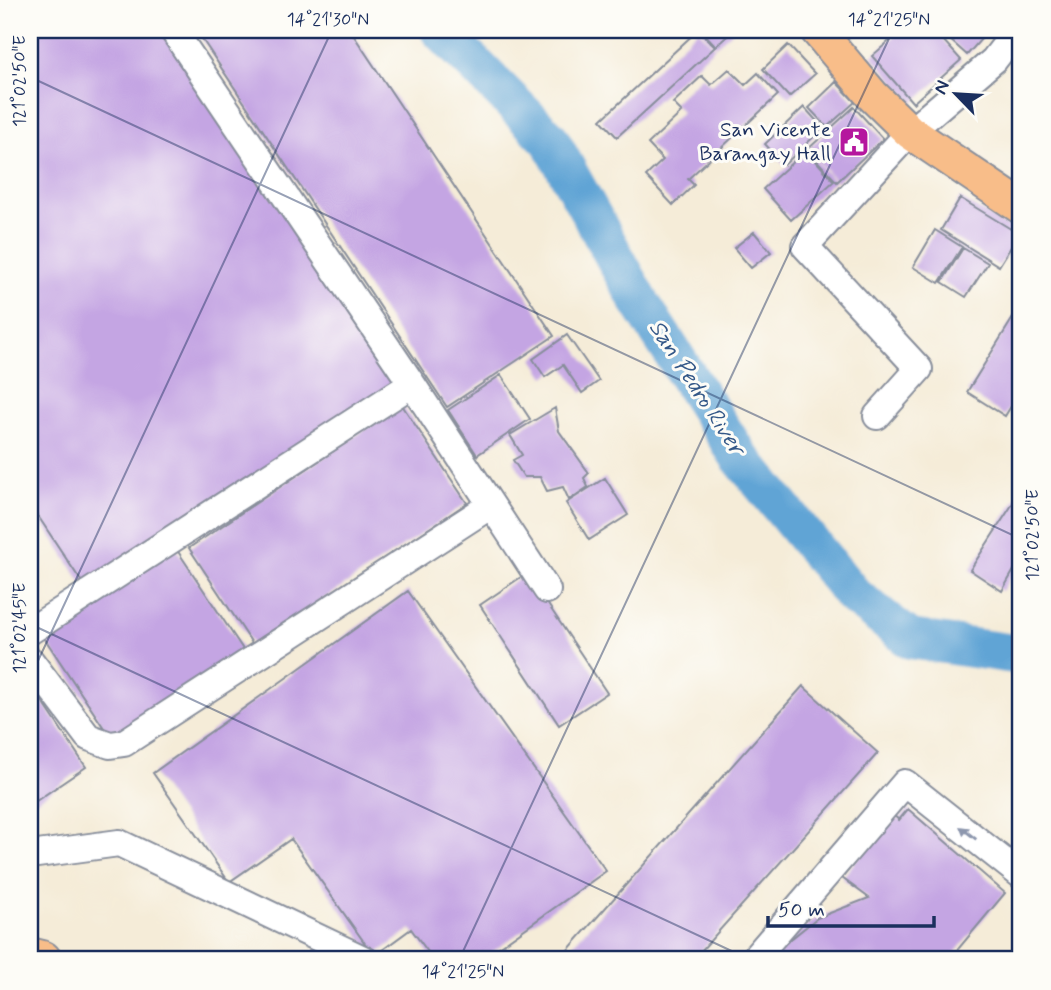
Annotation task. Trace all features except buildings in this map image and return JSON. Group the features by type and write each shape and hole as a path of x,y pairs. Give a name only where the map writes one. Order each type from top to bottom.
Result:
{"highway":[{"path":"30,957 42,960"}],"main road":[{"path":"817,30 872,95 909,132 1021,207"}],"street":[{"path":"173,30 412,384 547,590"},
{"path":"877,416 919,369 806,246 909,132 994,60 1017,30"},
{"path":"30,631 412,384"},
{"path":"30,660 88,737 110,745 124,743 491,505"},
{"path":"753,960 905,783 1021,875"},
{"path":"765,960 912,788"},
{"path":"30,855 119,843 365,960"}],"waterway":[{"name":"San Pedro River","path":"440,30 550,140 639,301 739,456 854,596 910,639 1021,655"}],"place":[{"name":"San Vicente Barangay Hall","path":"854,142"}]}
